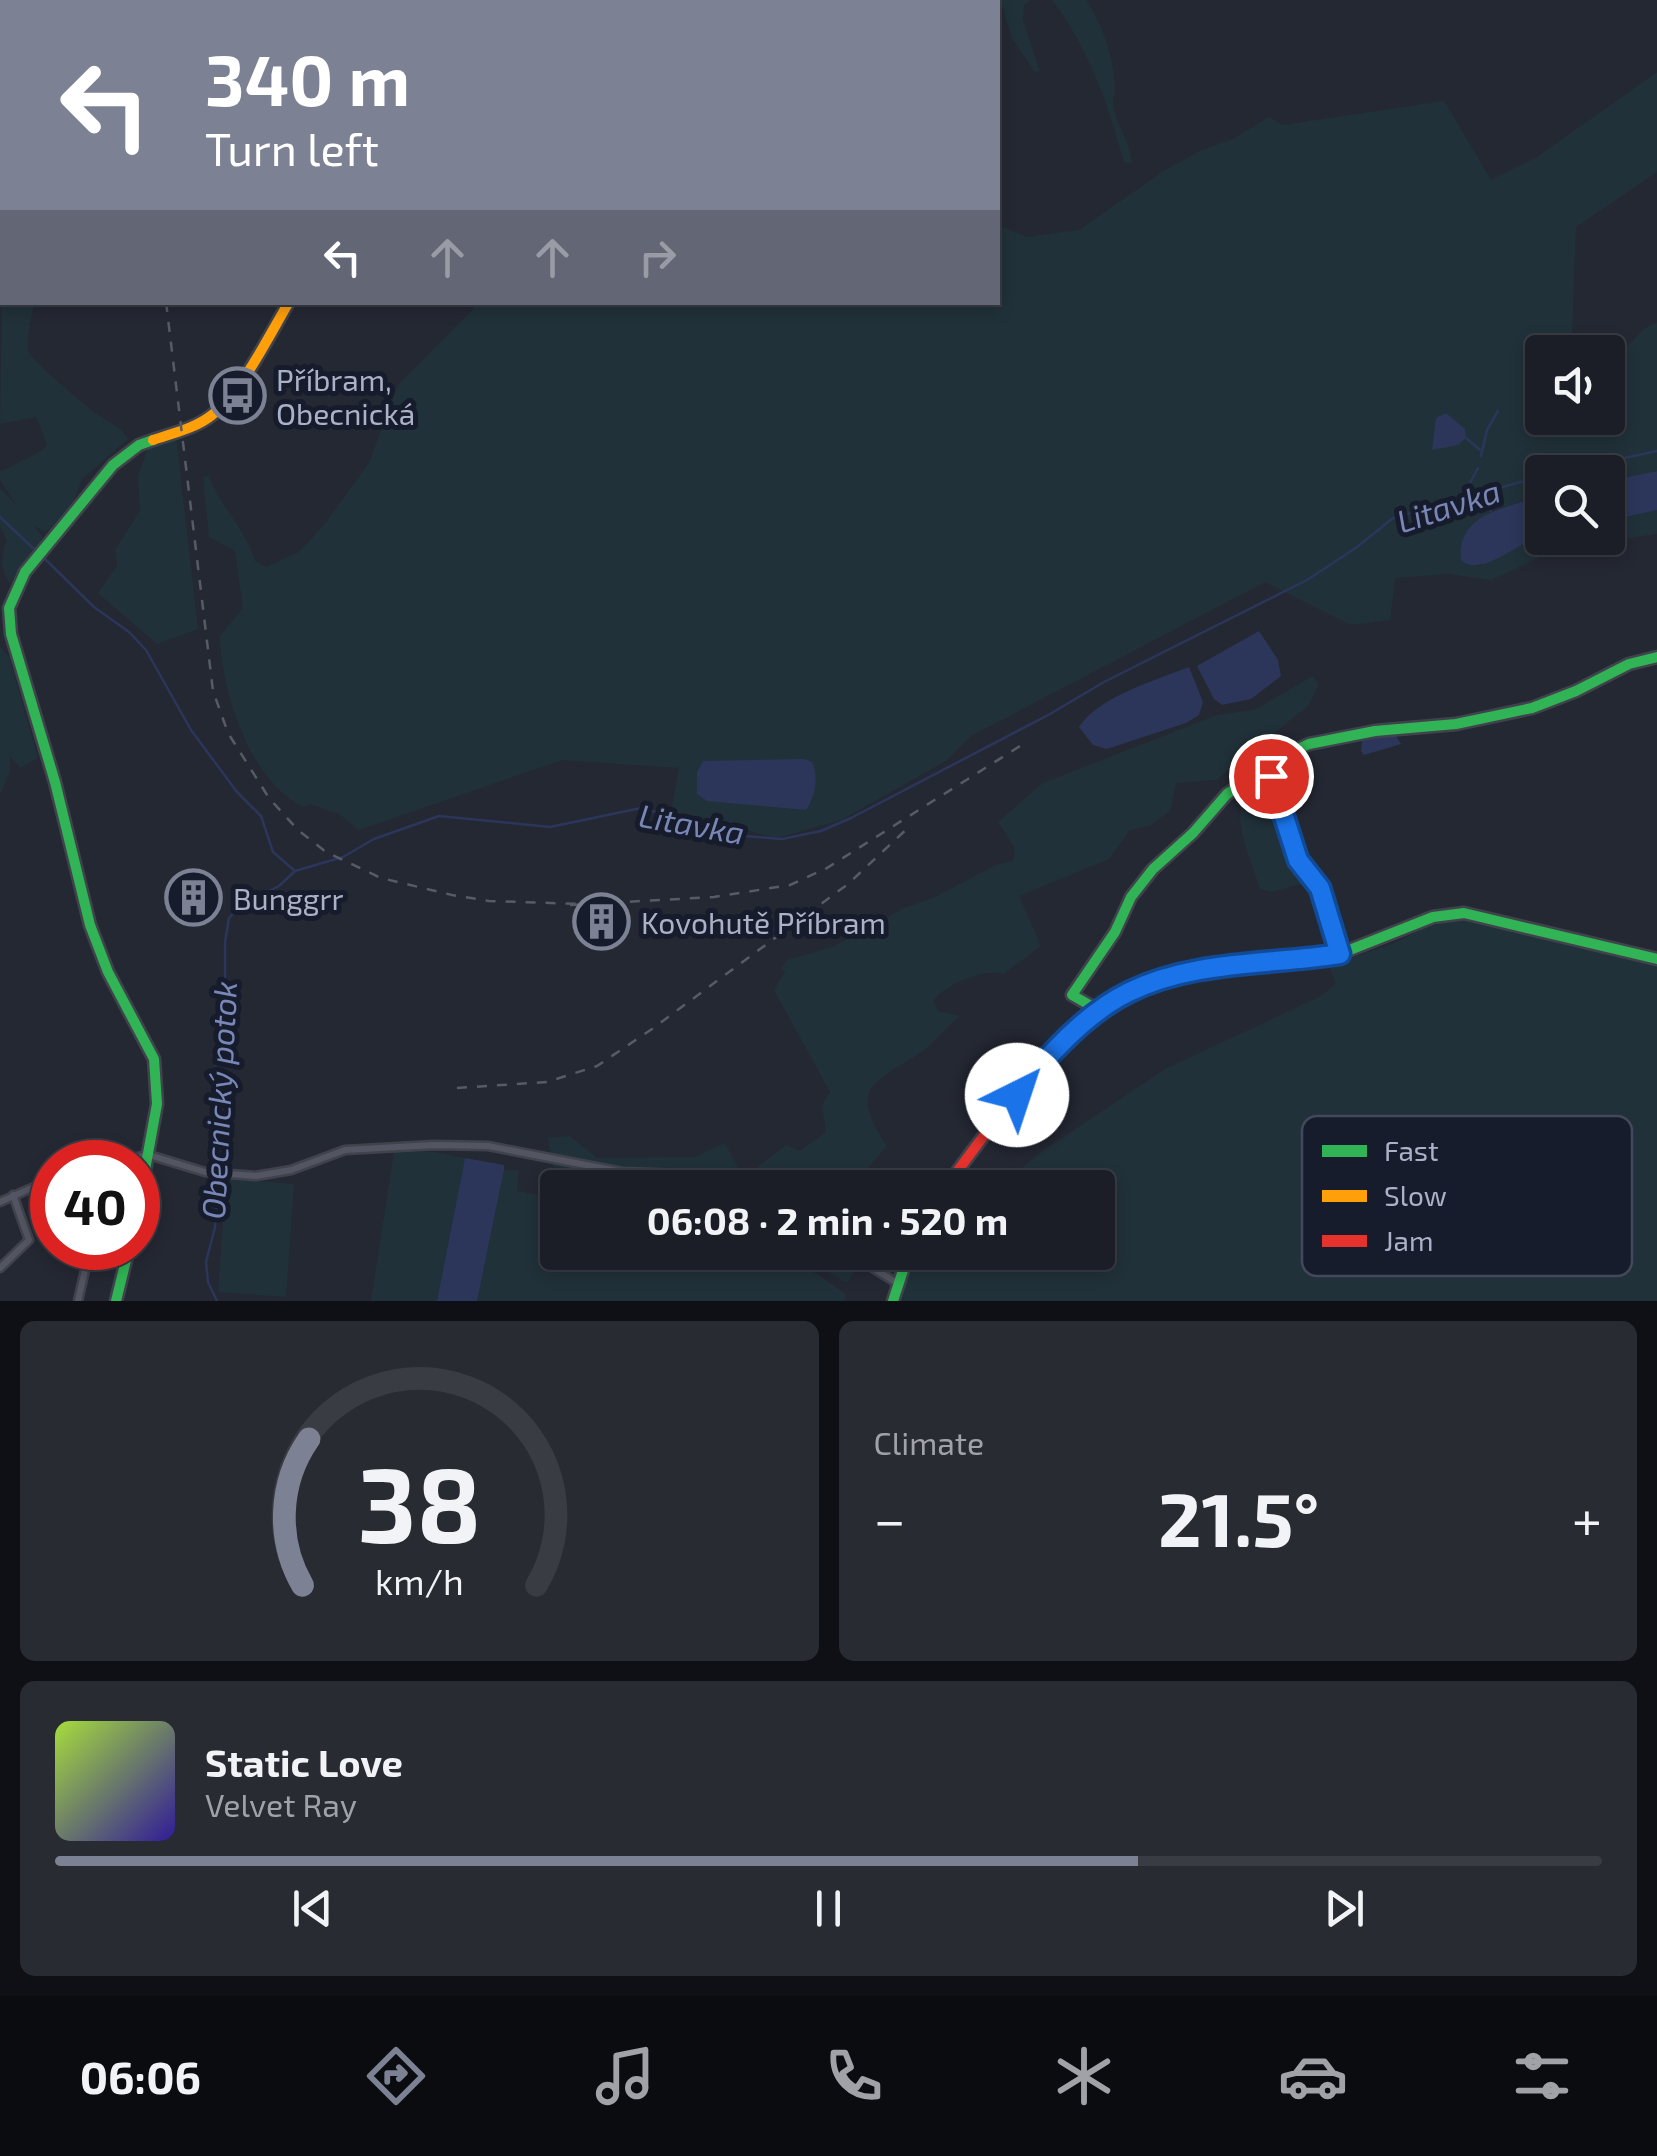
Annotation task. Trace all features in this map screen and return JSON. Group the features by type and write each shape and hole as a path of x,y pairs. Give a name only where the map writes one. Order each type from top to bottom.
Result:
{"street":[{"path":"152,1140 158,1104 154,1059 97,948 4,624 16,588 31,564 125,454 214,414 246,373 287,305"},
{"path":"1100,1011 1072,995 1115,932 1142,881 1228,794 1284,756 1309,744 1375,730 1456,724 1532,708 1629,664 1657,656"},
{"path":"1266,769 1298,860 1320,888 1340,954"},
{"path":"959,1170 1030,1078 1100,1011 1130,991 1176,975 1340,954 1414,924 1466,914 1657,959"},
{"path":"160,1158 205,1172 274,1174 345,1150 458,1145 505,1148 610,1170"},
{"path":"0,1202 30,1188"},
{"path":"0,1268 28,1240 13,1195"},
{"path":"78,1301 85,1270"},
{"path":"116,1301 123,1270"},
{"path":"876,1270 897,1283"},
{"path":"893,1301 902,1270"}],"shaded area":[{"path":"1000,0 1031,0 1024,5 1023,20 1040,72 1034,71 1012,38"},
{"path":"1052,0 1086,0 1098,21 1112,65 1114,111 1132,163 1124,162 1096,77"},
{"path":"1657,72 1657,172 1576,227 1572,332 1582,335 1525,335 1525,435 1625,435 1625,348 1657,322 1657,471 1625,478 1625,455 1525,455 1525,500 1491,511 1477,567 1525,542 1525,555 1545,555 1491,580 1448,574 1395,578 1390,620 1351,625 1265,582 971,736 946,761 841,820 777,838 671,811 679,768 562,760 359,830 339,814 310,804 304,807 285,795 254,757 233,708 222,658 220,636 243,608 235,551 209,537 203,477 209,476 255,561 266,567 299,552 369,463 398,385 477,305 1000,305 1000,226 1027,237 1079,230 1165,170 1233,139 1269,117 1283,125 1444,101 1491,180 1537,157","holes":["703,761 812,762 815,787 811,802 697,794 697,772"]},
{"path":"2,305 34,305 28,339 31,355 128,439 82,479 73,502 49,530 33,525 43,537 10,583 2,563 7,541 0,526 0,488 18,507 0,480 0,472 43,450 47,444 36,417 0,424"},
{"path":"176,437 198,629 157,644 98,593 117,566 115,550 140,511 138,476 148,448"},
{"path":"1657,510 1657,534 1625,539 1625,517"},
{"path":"0,646 9,657 38,758 20,768 10,756 10,772 0,794"},
{"path":"1313,676 1319,685 1308,706 1216,780 1176,783 1170,811 1149,826 1130,830 1109,859 1019,896 1041,946 1003,974 986,973 966,979 933,1000 938,1011 960,1016 925,1049 871,1089 869,1111 887,1146 867,1170 753,1170 786,1145 800,1151 826,1132 822,1105 830,1092 774,990 787,960 833,947 904,908 933,898 996,865 1013,861 1015,848 998,822 1043,783 1217,715 1254,710"},
{"path":"1258,779 1269,781 1301,884 1271,892 1260,889 1240,817 1242,803"},
{"path":"1465,919 1657,964 1657,1301 894,1301 899,1284 913,1270 1115,1270 1115,1170 1019,1170 1165,1069 1319,997 1336,984 1330,969 1333,964 1395,943 1425,927"},
{"path":"570,1136 597,1158 695,1157 725,1143 739,1170 569,1170 553,1167 548,1138"},
{"path":"428,1151 465,1158 437,1301 371,1301 394,1152"},
{"path":"504,1170 519,1170 517,1191 540,1195 540,1270 813,1270 846,1294 845,1301 477,1301"},
{"path":"226,1179 294,1184 286,1297 218,1292"},
{"path":"825,1270 855,1270 847,1283"}],"water":[{"path":"1446,413 1465,429 1466,438 1458,445 1432,450 1436,418"},
{"path":"1657,471 1657,510 1625,517 1625,478"},
{"path":"1525,501 1525,544 1479,565 1461,560 1467,531 1487,514"},
{"path":"1259,631 1278,660 1281,676 1251,699 1222,705 1214,699 1197,666"},
{"path":"1189,667 1203,702 1199,715 1186,723 1107,749 1093,745 1079,727 1113,698"},
{"path":"1394,733 1401,744 1364,755 1361,751 1362,740"},
{"path":"703,761 812,762 816,780 806,810 707,801 697,794 697,772"},
{"path":"465,1158 504,1165 504,1170 477,1301 437,1301"}],"waterway":[{"path":"1481,456 1487,430 1498,411"},
{"path":"1466,438 1480,450"},
{"name":"Litavka","path":"1625,458 1657,451"},
{"path":"1460,501 1478,468"},
{"name":"Litavka","path":"43,557 146,650 191,730 237,792 261,816 273,852 295,871 343,857 374,839 439,816 550,827 641,808 744,836 782,839 821,831 1307,580 1393,518 1525,481"},
{"path":"1485,494 1491,511"},
{"name":"Litavka","path":"0,517 37,552"},
{"name":"Obecnický potok","path":"217,1301 208,1282 206,1262 218,1194 211,1176 212,1091 225,1011 229,918 241,905 279,886 295,871"}],"railway":[{"path":"166,305 213,691 228,733 269,798 298,830 326,852 381,878 489,901 582,904"},
{"path":"570,905 714,897 790,885 827,868 1028,741"},
{"path":"457,1088 547,1082 597,1066 848,884 910,826"}],"traffic: fast":[{"path":"150,1140 157,1104 154,1059 108,972 90,925 55,782 11,634 9,608 25,572 113,465 139,445 153,440"},
{"path":"1100,1011 1072,995 1115,932 1131,897 1227,794 1283,756 1309,744 1375,731 1456,724 1532,708 1629,664 1657,657"},
{"path":"1227,967 1342,953 1433,917 1464,913 1657,959"},
{"path":"116,1301 124,1270"},
{"path":"893,1301 903,1270"}],"traffic: slow":[{"path":"153,440 199,423 223,405 287,305"}],"traffic: jam":[{"path":"958,1170 1031,1077 1097,1016 1135,993 1178,976 1227,967"}],"place":[{"name":"Příbram, Obecnická","path":"237,396"},
{"name":"Bunggrr","path":"194,898"},
{"name":"Kovohutě Příbram","path":"602,922"}],"route":[{"path":"1017,1095 1057,1050 1100,1011 1130,991 1206,969 1340,954 1320,888 1298,860 1271,776"}]}
